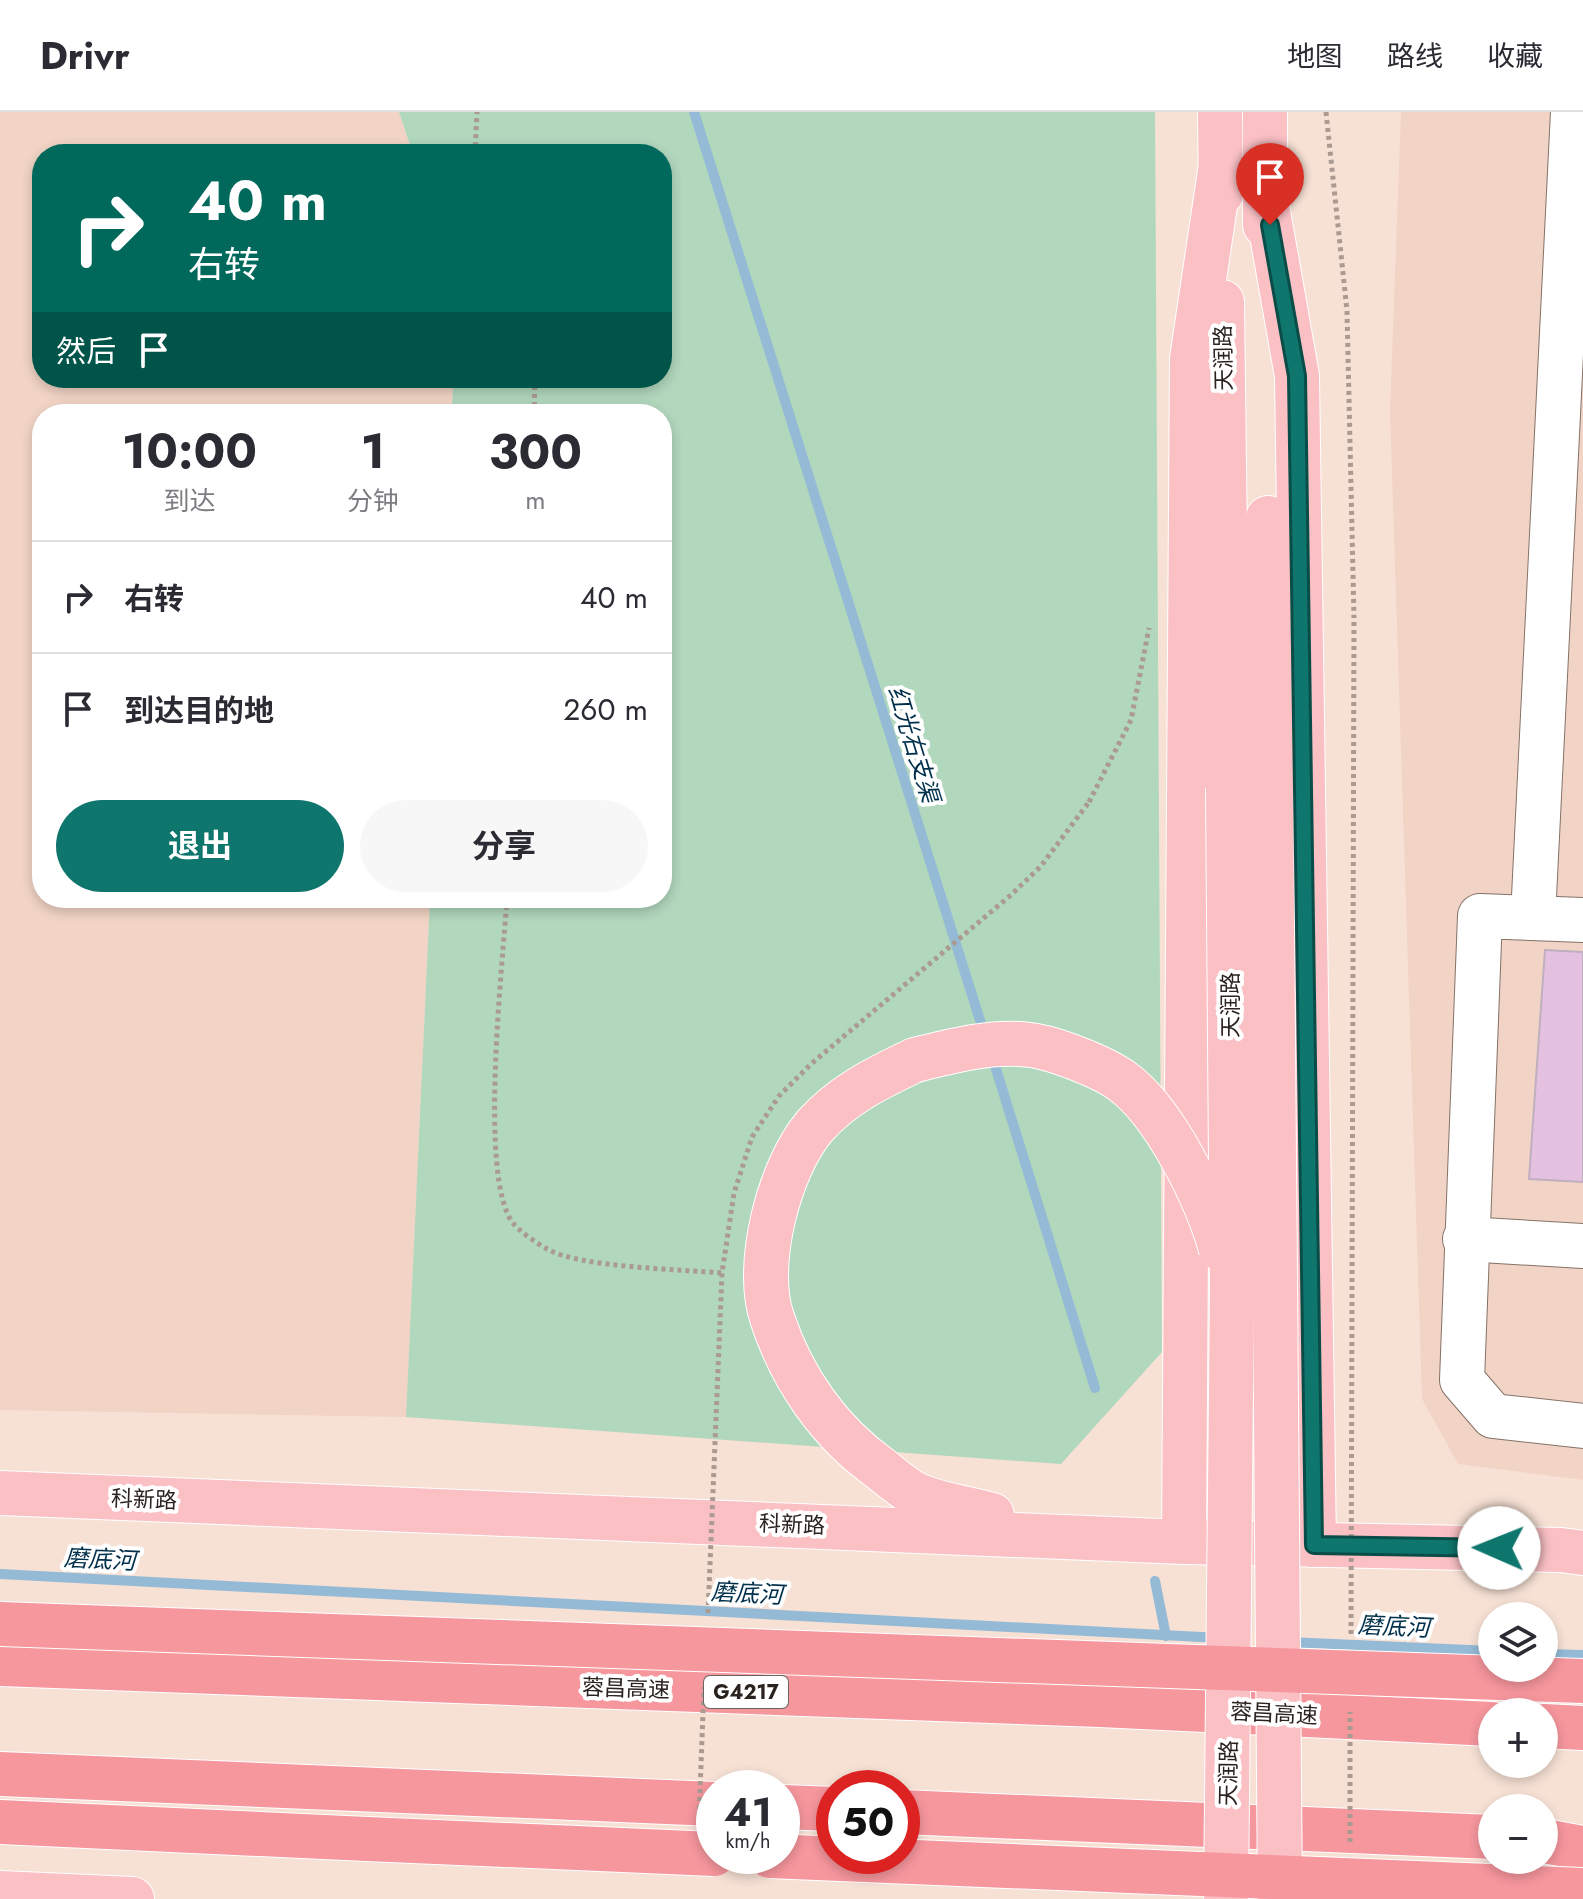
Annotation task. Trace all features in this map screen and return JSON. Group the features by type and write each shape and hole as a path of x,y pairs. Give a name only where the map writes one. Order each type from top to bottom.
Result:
{"highway":[{"path":"0,1608 212,1618 438,1680"},
{"path":"0,1624 1583,1681"},
{"name":"蓉昌高速","path":"0,1664 1478,1723"},
{"path":"1558,1727 1583,1728"},
{"path":"0,1774 696,1825"},
{"path":"920,1813 1478,1836"},
{"path":"0,1822 696,1826"},
{"path":"1558,1840 1583,1841"},
{"path":"1558,1843 1583,1848"},
{"path":"800,1857 1583,1890"}],"main road":[{"name":"天润路","path":"1220,112 1232,1290 1226,1899"},
{"name":"天润路","path":"1265,112 1280,1899"},
{"path":"1184,1542 1192,359 1221,165"},
{"path":"1265,195 1297,376 1314,1545"},
{"path":"1068,1536 915,1494 861,1455 815,1406 792,1366 771,1315 768,1286 771,1225 778,1194 814,1127 859,1086 915,1060 974,1045 1031,1045 1080,1061 1121,1080 1142,1100 1175,1147 1210,1212 1232,1290"},
{"name":"科新路","path":"0,1493 1184,1542 1583,1553"},
{"path":"0,1893 132,1899"}],"lane":[{"path":"1533,917 1573,112"},
{"path":"1583,920 1480,916 1465,1239 1462,1380 1493,1416 1583,1426"},
{"path":"1465,1239 1583,1246"}],"path":[{"path":"475,144 477,112"},
{"path":"1326,112 1347,311 1354,618 1351,1646"},
{"path":"707,1617 722,1273 734,1193 752,1137 779,1096 811,1064 1011,895 1041,866 1089,802 1131,720 1149,627"},
{"path":"506,908 493,1131 496,1179 513,1223 549,1250 599,1262 722,1273"},
{"path":"705,1680 707,1770"},
{"path":"1350,1709 1350,1852"}],"shaded area":[{"path":"0,112 399,112 410,144 32,144 32,388 453,388 452,404 32,404 32,908 430,908 406,1417 0,1410"},
{"path":"1401,112 1583,112 1583,1480 1458,1464 1422,1399 1390,411"}],"green space":[{"path":"399,112 1155,112 1162,1352 1061,1464 406,1417 430,908 672,908 672,404 452,404 453,388 672,388 672,144 410,144"}],"building":[{"path":"1545,950 1583,952 1583,1182 1529,1179"}],"waterway":[{"name":"红光右支渠","path":"694,112 984,1033"},
{"name":"红光右支渠","path":"992,1056 1095,1388"},
{"name":"磨底河","path":"0,1574 1220,1638"},
{"name":"红光右支渠","path":"1155,1581 1166,1636"},
{"name":"磨底河","path":"1288,1642 1478,1650"},
{"name":"磨底河","path":"1558,1654 1583,1655"}],"route":[{"path":"1270,225 1297,376 1314,1545 1499,1548"}]}
